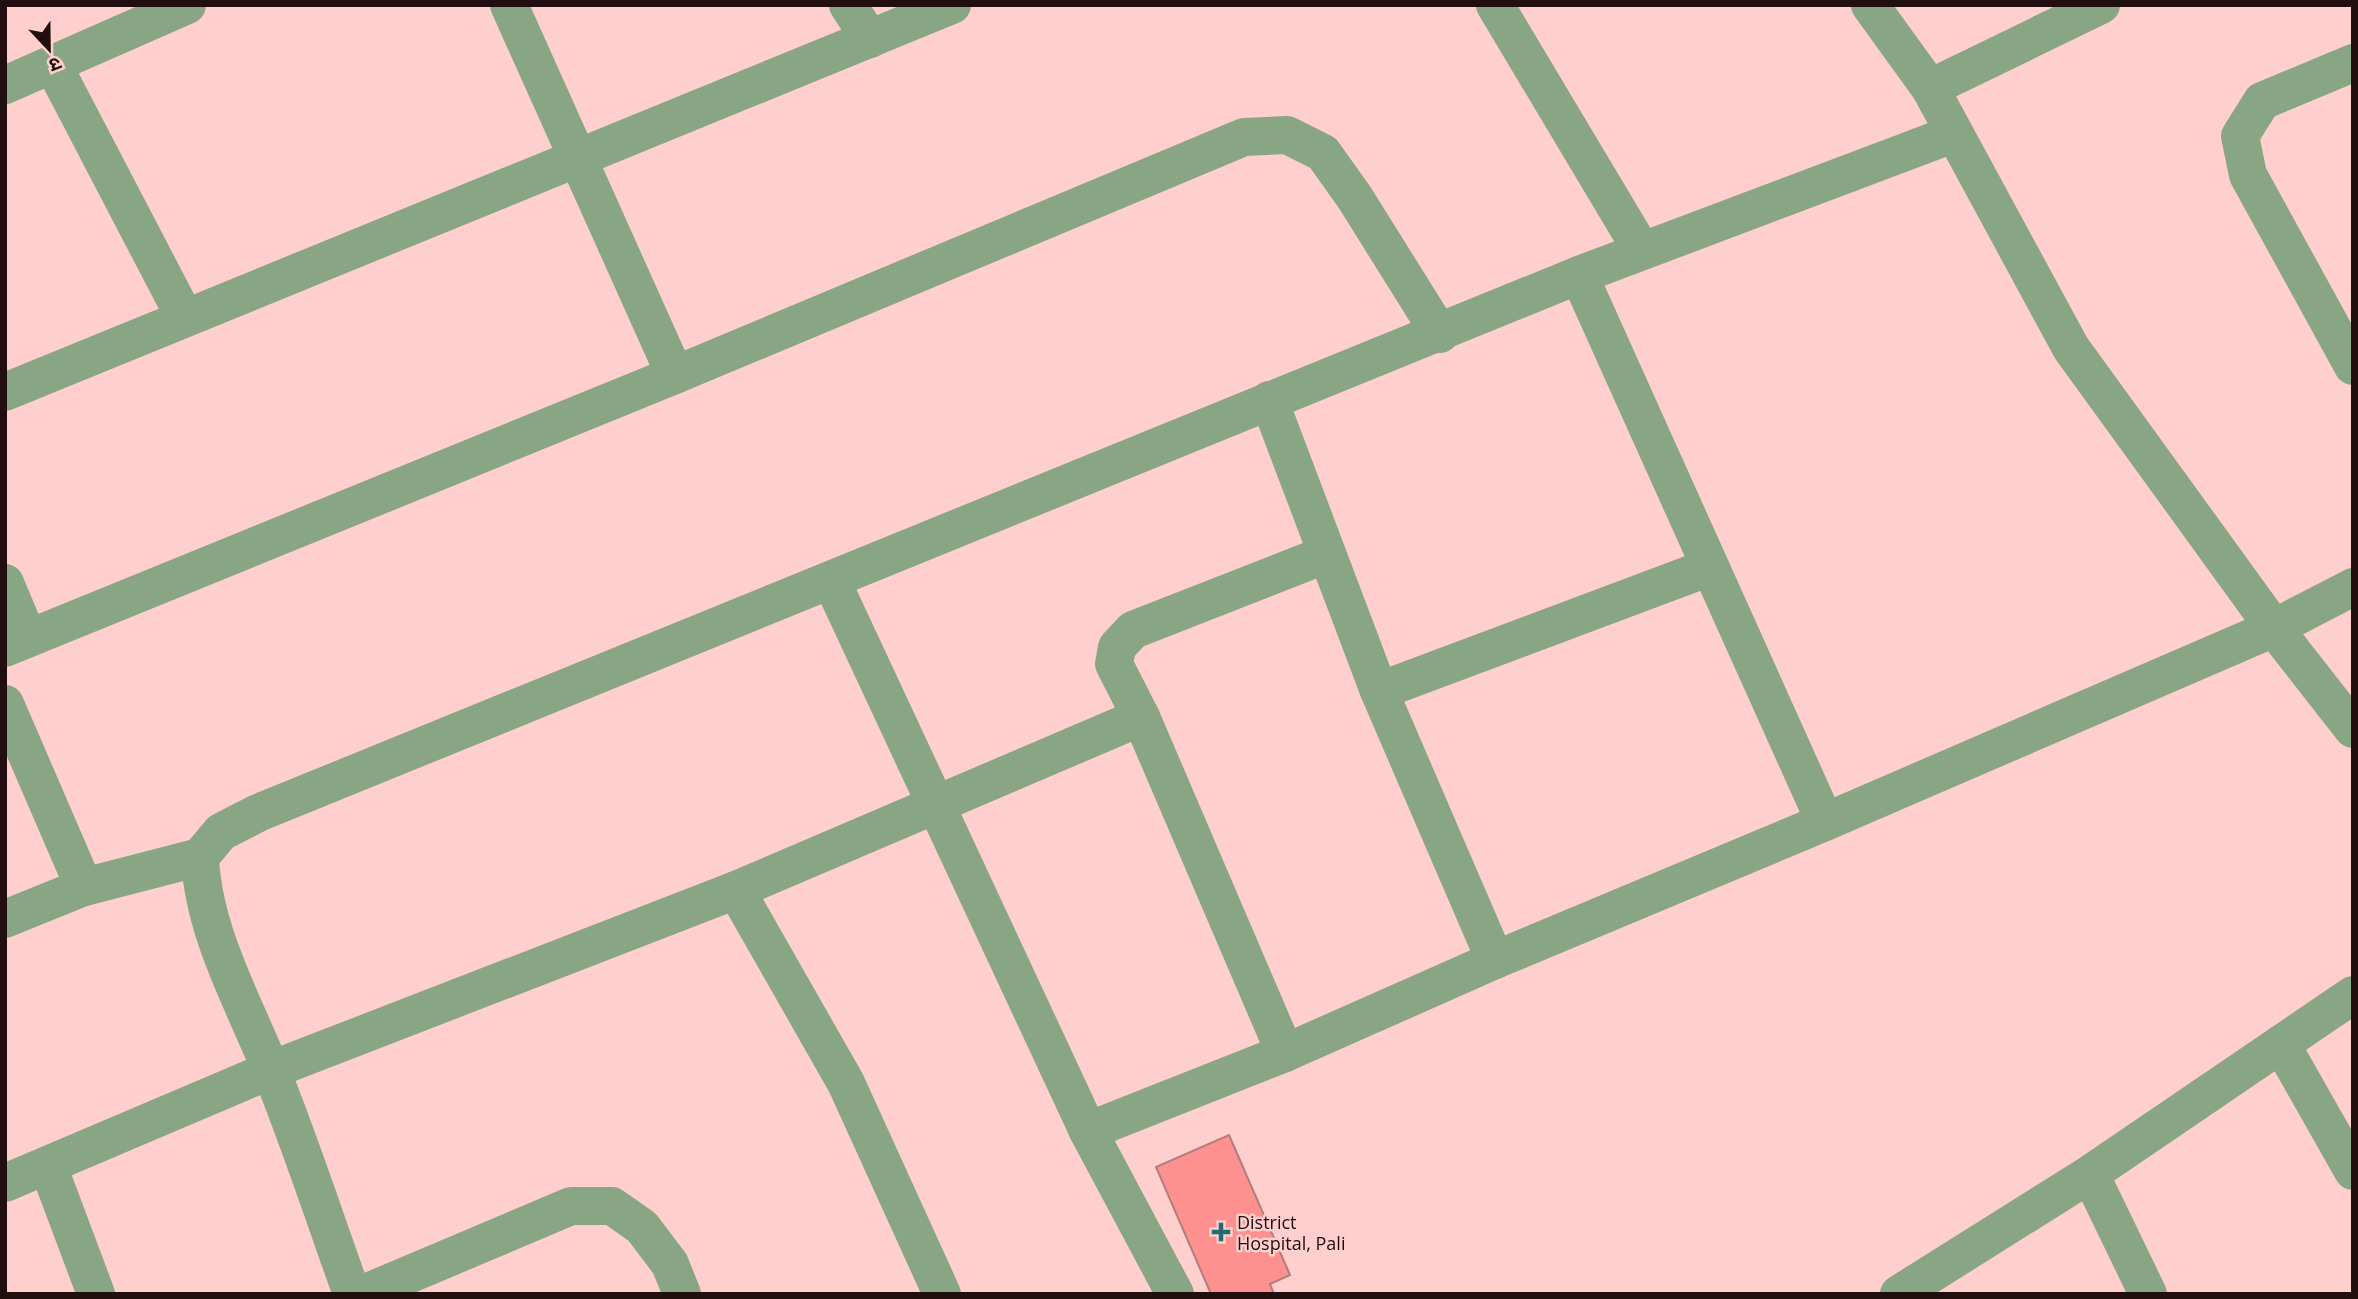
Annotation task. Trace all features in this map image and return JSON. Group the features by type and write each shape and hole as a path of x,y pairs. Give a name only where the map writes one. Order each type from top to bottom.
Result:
{"street":[{"path":"5,85 187,5"},
{"path":"509,5 576,161 675,375"},
{"path":"848,5 870,39"},
{"path":"5,392 576,161 952,5"},
{"path":"1495,5 1642,251"},
{"path":"1870,5 1930,88 2071,348 2274,628 2353,729"},
{"path":"1930,88 2101,5"},
{"path":"2353,62 2262,101 2239,136 2248,175 2353,366"},
{"path":"53,65 185,318"},
{"path":"5,919 84,887 200,857 221,832 258,813 832,582 1269,400 1440,334 1579,275 1953,134"},
{"path":"5,583 16,643 675,375 1244,137 1287,135 1323,153 1355,198 1440,334"},
{"path":"1579,275 1825,822"},
{"path":"1269,400 1379,691 1494,960"},
{"path":"1285,1053 1141,718 1114,664 1117,647 1133,630 1327,554"},
{"path":"1379,691 1710,567"},
{"path":"832,582 1088,1131 1175,1294"},
{"path":"1088,1131 1285,1053 1494,960 1825,822 2274,628 2353,587"},
{"path":"5,705 84,887"},
{"path":"5,1183 271,1070 736,890 1141,718"},
{"path":"200,857 201,891 214,932 271,1070 352,1294"},
{"path":"736,890 846,1083 942,1294"},
{"path":"1899,1294 2090,1174 2353,995"},
{"path":"2281,1044 2353,1171"},
{"path":"48,1166 96,1294"},
{"path":"2090,1174 2148,1294"},
{"path":"363,1294 571,1206 612,1206 642,1227 670,1264 682,1294"}],"building":[{"path":"1229,1135 1290,1275 1270,1284 1274,1294 1211,1294 1156,1167"}],"place":[{"name":"District Hospital, Pali","path":"1221,1232"}]}
